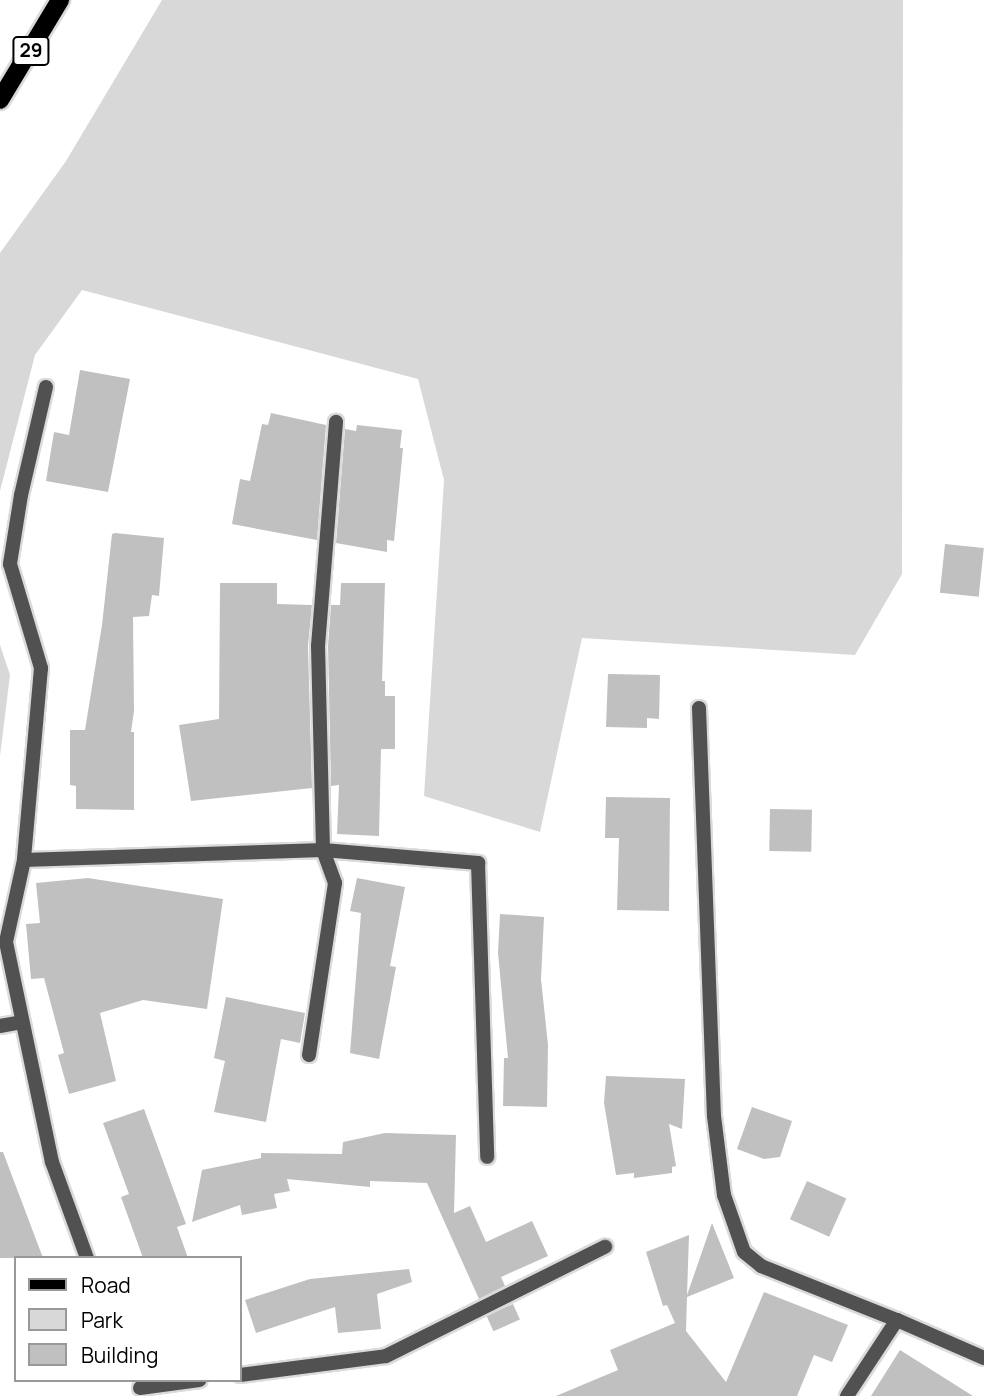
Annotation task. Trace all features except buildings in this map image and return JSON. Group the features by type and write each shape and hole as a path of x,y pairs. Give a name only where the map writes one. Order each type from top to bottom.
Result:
{"main road":[{"name":"29","path":"0,100 60,0"}],"street":[{"path":"46,387 21,495 10,564 41,668 24,860 6,942 52,1162 86,1256"},
{"path":"309,1055 335,883 323,850 318,646 336,422"},
{"path":"699,708 714,1116 724,1195 744,1252 761,1266 984,1358"},
{"path":"24,860 323,850 478,863 487,1157"},
{"path":"0,1026 22,1022"},
{"path":"242,1375 386,1356 605,1247"},
{"path":"847,1396 897,1320"},
{"path":"141,1388 184,1382"}],"green space":[{"path":"162,0 903,0 902,574 855,655 582,638 540,832 424,796 444,480 418,379 82,290 35,355 0,491 0,253 66,161"},
{"path":"0,645 10,675 0,756"}]}
